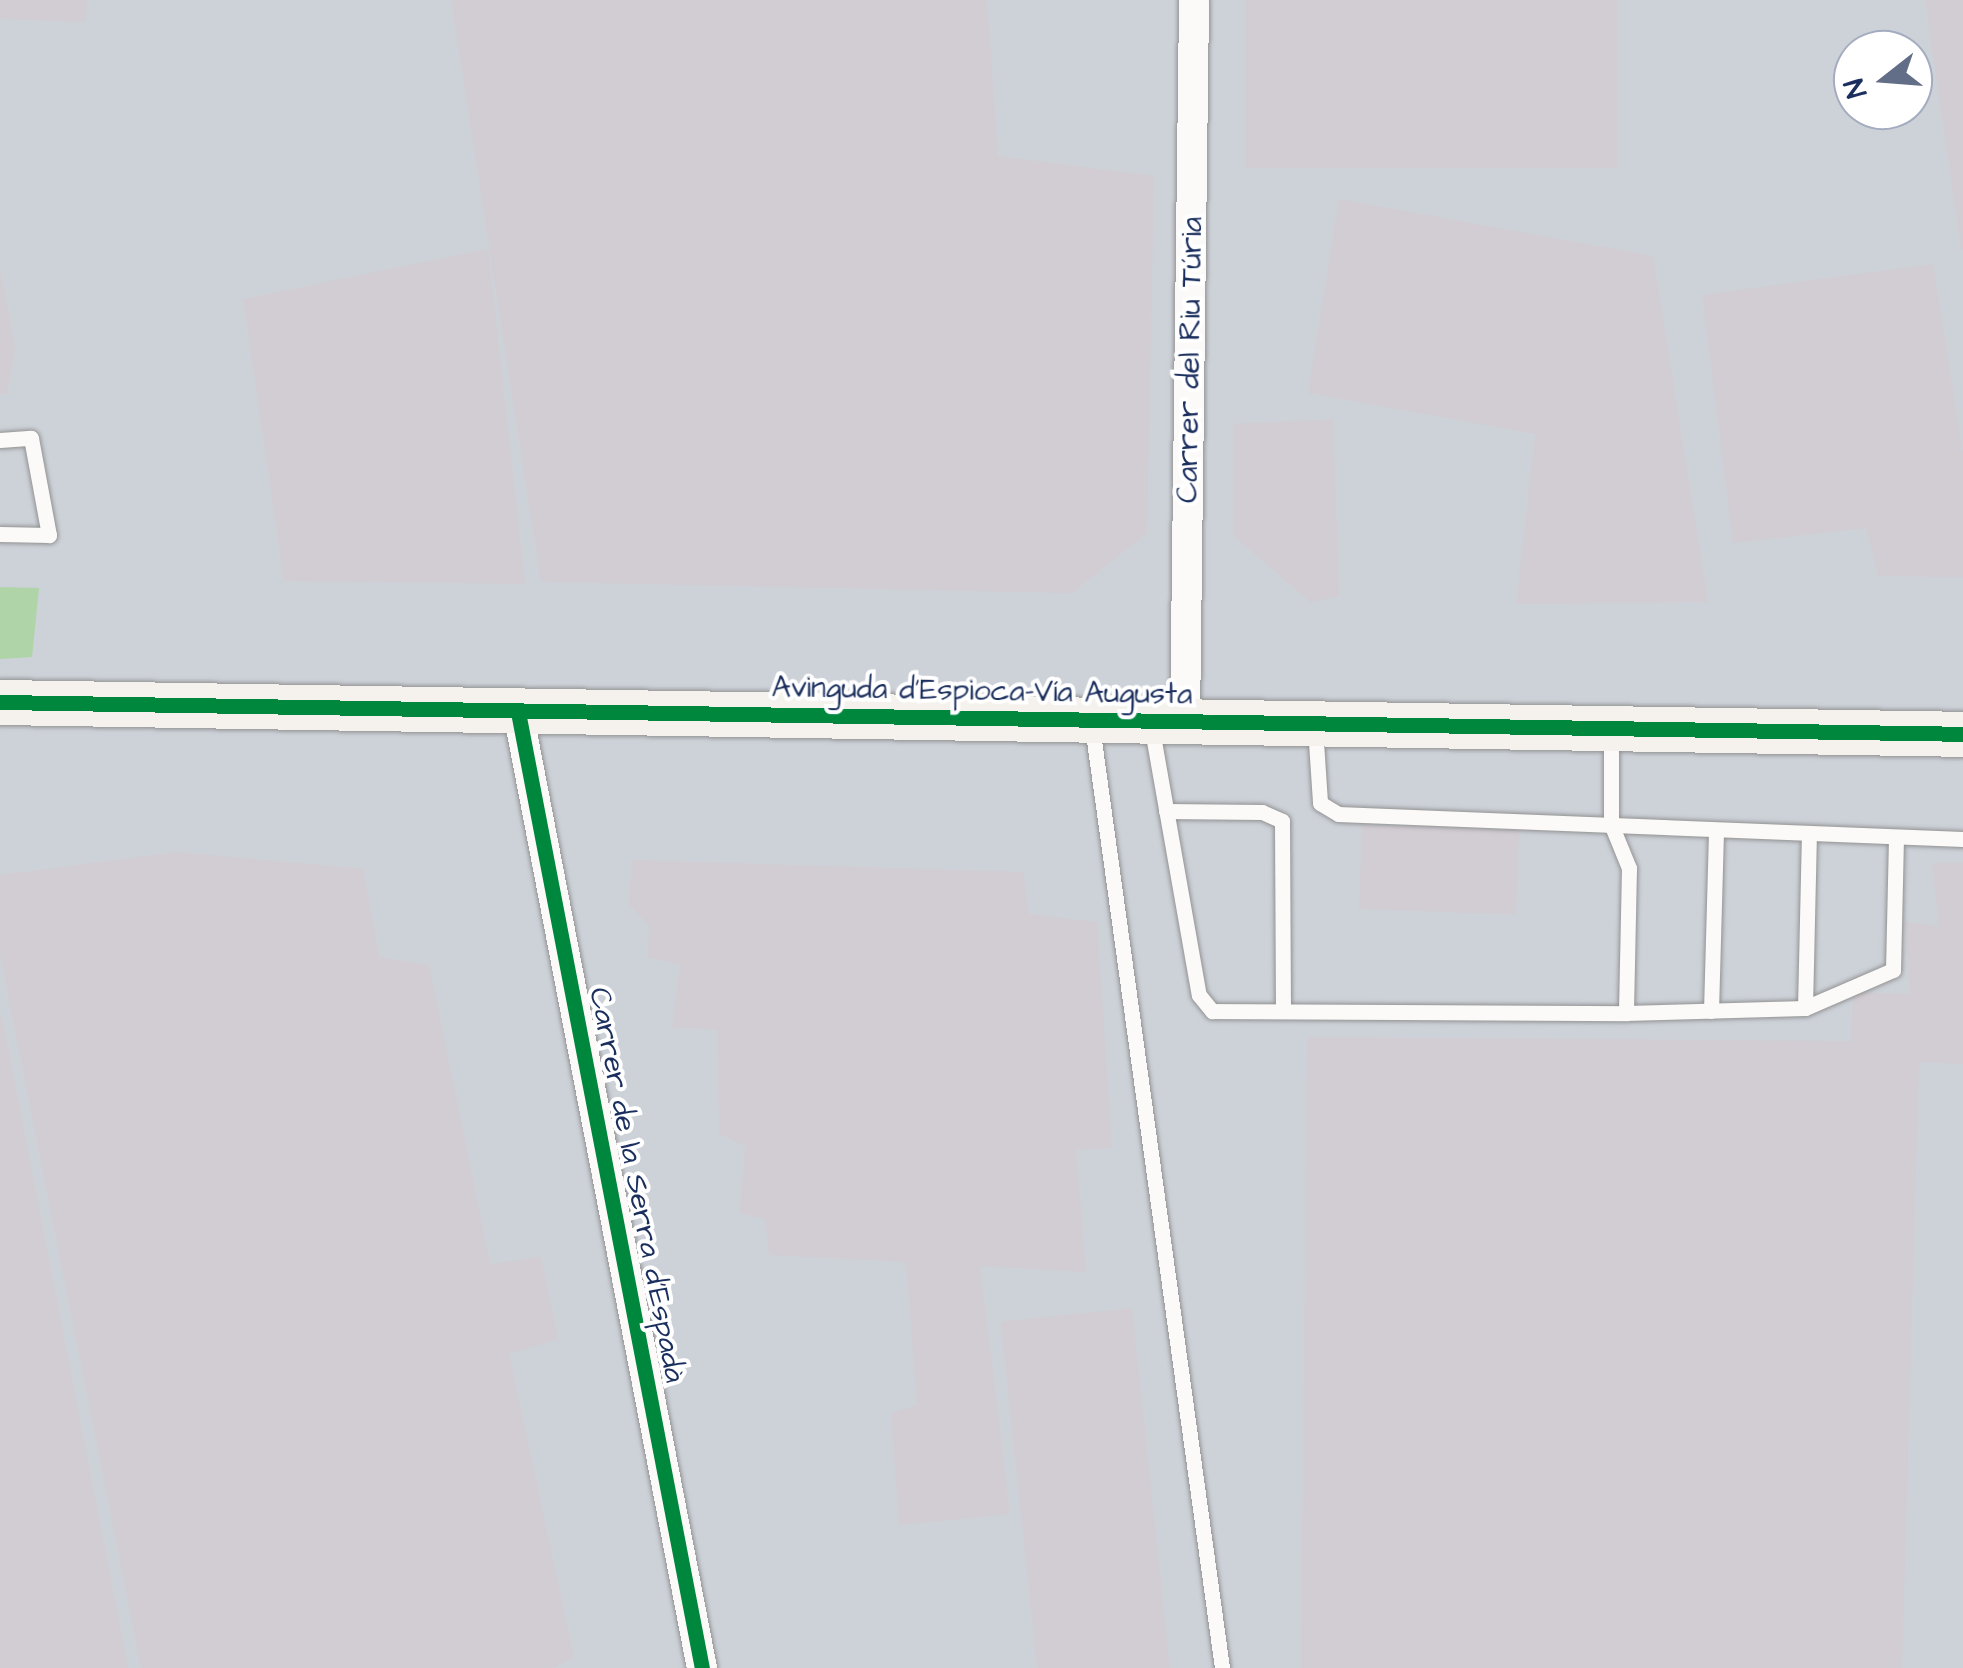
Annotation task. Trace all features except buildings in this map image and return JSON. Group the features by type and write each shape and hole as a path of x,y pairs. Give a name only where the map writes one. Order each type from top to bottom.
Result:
{"street":[{"name":"Carrer del Riu Túria","path":"1168,720 1194,0"},
{"name":"Avinguda d'Espioca-Vía Augusta","path":"0,702 1963,734"},
{"name":"Carrer de la Serra d'Espadà","path":"518,712 702,1668"}],"lane":[{"path":"0,440 31,438 49,535 0,534"},
{"path":"1091,720 1222,1668"},
{"path":"1168,720 1166,811 1199,995 1212,1012 1626,1013 1805,1008 1893,970 1896,838"},
{"path":"1315,723 1320,803 1338,814 1611,824 1716,833 1963,839"},
{"path":"1611,728 1611,824 1629,868 1626,1013"},
{"path":"1166,811 1262,812 1282,822 1282,1012"},
{"path":"1711,1011 1716,833"},
{"path":"1805,1008 1809,836"}],"shaded area":[{"path":"0,0 1963,0 1963,1668 0,1668"}],"green space":[{"path":"0,587 39,588 32,657 0,659"}],"cycle path":[{"path":"0,702 1963,734"},
{"path":"518,712 702,1668"}]}
